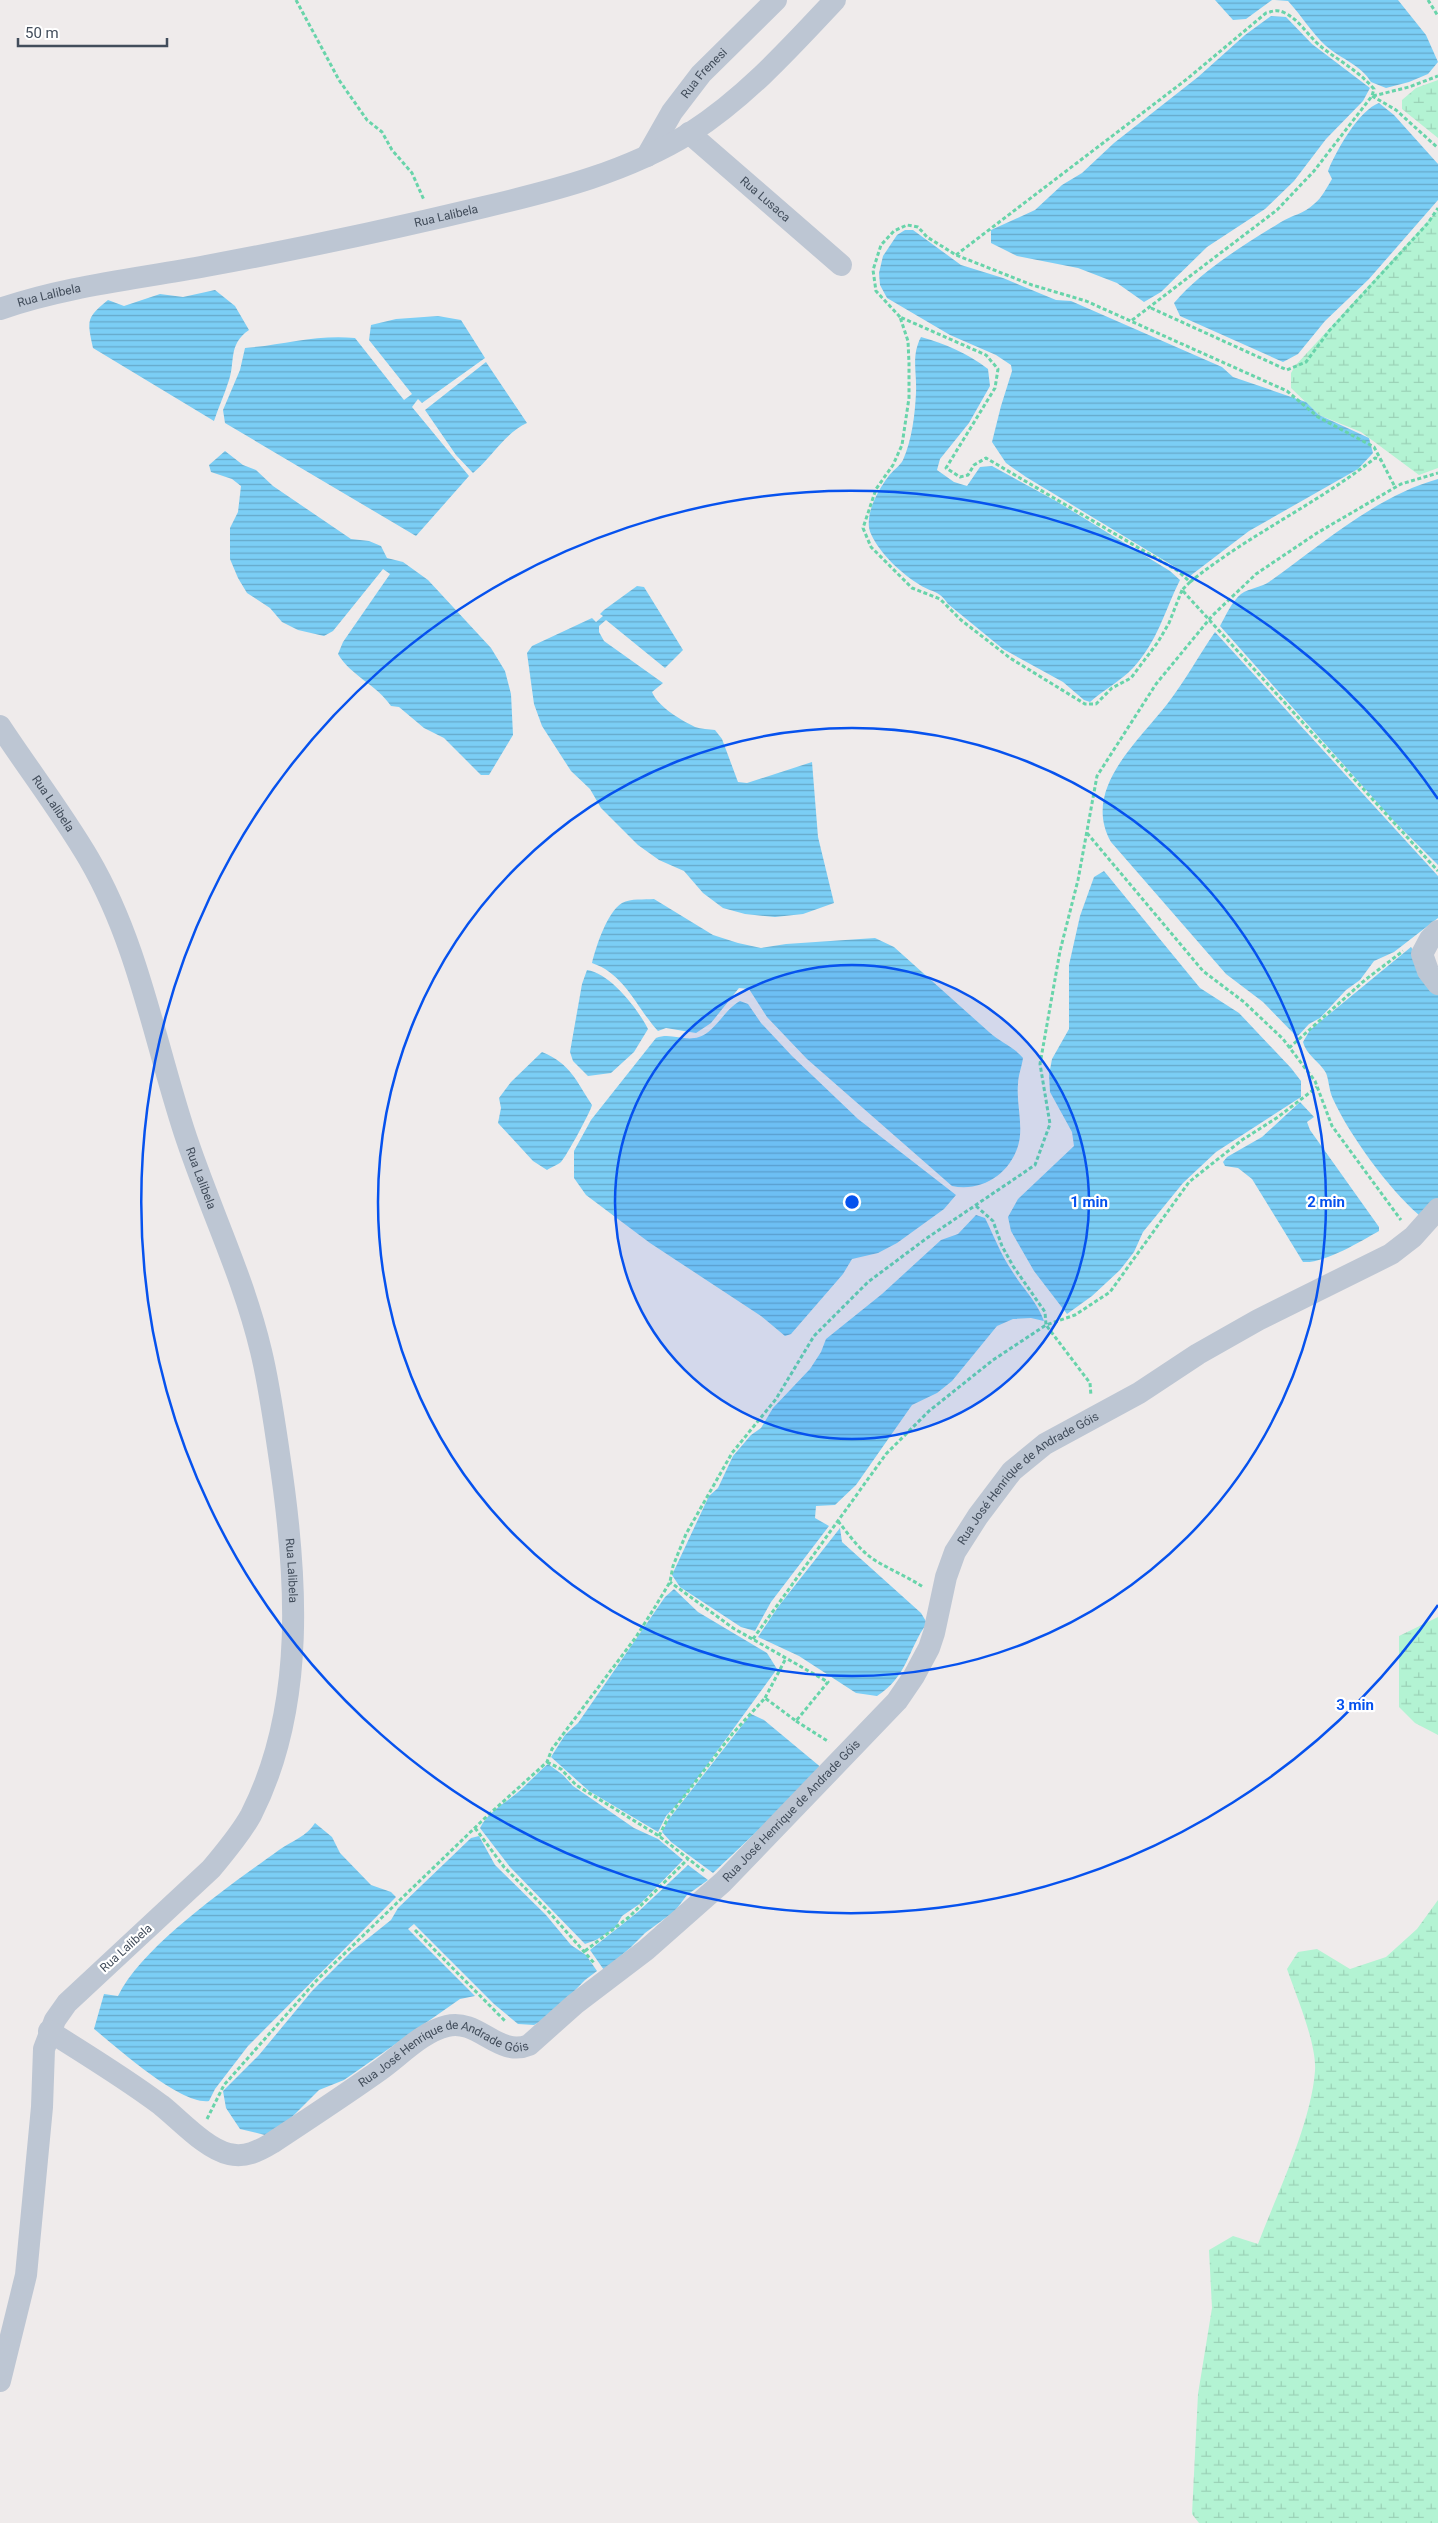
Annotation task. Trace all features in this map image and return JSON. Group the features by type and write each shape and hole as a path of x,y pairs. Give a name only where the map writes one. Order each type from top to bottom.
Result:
{"street":[{"name":"Rua Frenesi","path":"647,156 672,112 701,74 776,0"},
{"name":"Rua Lalibela","path":"0,309 58,292 207,266 432,219 550,191 607,174 647,156 689,133 736,99 835,0"},
{"name":"Rua Lusaca","path":"689,133 841,265"},
{"name":"Rua Lalibela","path":"0,726 89,858 135,960 184,1133 234,1262 262,1352 290,1526 293,1590 290,1662 285,1716 267,1777 250,1817 211,1869 67,2003 49,2031 42,2058 42,2107 26,2275 0,2381"},
{"path":"1434,935 1422,954 1428,971 1438,984"},
{"name":"Rua José Henrique de Andrade Góis","path":"49,2031 117,2074 217,2149 230,2154 244,2155 262,2149 379,2071 425,2036 447,2026 465,2025 511,2048 516,2049 529,2045 575,2004 646,1950 721,1884 770,1836 846,1753 897,1701 914,1676 934,1634 941,1599 955,1552 995,1491 1026,1458 1045,1444 1139,1393 1198,1354 1236,1332 1391,1254 1413,1237 1438,1209"}],"path":[{"path":"296,0 339,80 367,120 382,132 392,150 412,173 432,219"},
{"path":"1428,0 1438,16"},
{"path":"956,255 1187,79 1266,13 1277,10 1287,14 1303,27 1318,44 1363,76 1374,89 1372,96 1314,171 1277,210 1242,234 1151,308 1131,321"},
{"path":"1372,96 1410,87 1438,76"},
{"path":"1372,96 1396,110 1438,148"},
{"path":"1151,308 1287,370 1306,362 1329,331 1428,223 1438,208"},
{"path":"1190,582 1178,570 986,458 974,465 968,474 960,477 946,468 995,388 998,369 986,355 900,316 876,291 873,270 881,245 894,231 906,225 918,228 927,237 956,255 1040,287 1086,300 1287,391 1318,417 1374,447 1395,487"},
{"path":"900,316 908,340 909,398 902,445 893,465 876,488 863,528 871,548 912,588 940,599 961,620 1010,658 1085,704 1096,704 1112,688 1131,678 1166,630 1182,590 1190,582 1246,540 1352,476 1375,458 1381,460"},
{"path":"198,2135 213,2110 224,2085 261,2040 317,1980 475,1828 547,1762 552,1749 636,1637 670,1582 673,1566 686,1534 732,1453 776,1400 814,1336 868,1282 1036,1165 1050,1124 1040,1064 1060,951 1097,776 1156,684 1209,619 1256,574 1317,533 1395,487 1438,474"},
{"path":"1182,590 1438,871"},
{"path":"1086,832 1203,971 1244,1002 1289,1048 1317,1088 1332,1126 1413,1237"},
{"path":"1289,1048 1315,1022 1393,958 1415,941 1434,935"},
{"path":"753,1638 886,1454 930,1411 993,1360 1046,1325 1075,1315 1110,1292 1189,1182 1242,1140 1278,1118 1317,1088"},
{"path":"976,1206 993,1221 1002,1246 1013,1266 1045,1312 1046,1325 1090,1383 1091,1401 1082,1425"},
{"path":"838,1521 852,1540 875,1560 906,1576 941,1599"},
{"path":"670,1582 695,1603 828,1682 796,1721"},
{"path":"659,1836 669,1816 733,1733 765,1698 786,1658"},
{"path":"765,1698 796,1721 846,1753"},
{"path":"547,1762 561,1769 576,1785 659,1836 721,1884"},
{"path":"475,1828 504,1867 585,1951 608,1979"},
{"path":"585,1951 629,1917 688,1859"},
{"path":"415,1930 529,2045"}],"green space":[{"path":"1438,80 1438,138 1402,109 1402,100 1416,88"},
{"path":"1438,210 1438,468 1419,475 1361,432 1319,415 1291,388 1291,373 1295,366"},
{"path":"1438,1617 1438,1735 1415,1723 1399,1707 1399,1636"},
{"path":"1438,1900 1438,2523 1199,2523 1192,2514 1198,2394 1212,2308 1209,2250 1233,2236 1258,2244 1292,2159 1312,2092 1315,2071 1313,2047 1287,1969 1298,1952 1317,1949 1350,1969 1386,1957 1417,1929"}],"water":[{"path":"1215,0 1272,0 1246,19 1233,20"},
{"path":"1275,0 1398,0 1426,35 1438,62 1428,74 1409,82 1386,88 1371,82 1362,71 1326,46 1288,1"},
{"path":"1271,16 1286,17 1312,44 1370,88 1363,101 1326,139 1294,181 1265,209 1207,247 1161,292 1144,302 1117,283 1078,268 1017,256 991,243 991,230 1035,210 1062,185 1082,173 1114,143 1198,77 1245,35"},
{"path":"1379,103 1394,115 1438,164 1438,200 1369,279 1325,321 1298,354 1283,362 1180,316 1174,303 1210,269 1281,222 1306,210 1317,202 1332,179 1328,171 1342,143 1356,122 1371,107"},
{"path":"905,230 913,230 961,265 1003,278 1056,300 1071,301 1222,367 1233,377 1306,402 1319,415 1369,438 1373,453 1358,469 1249,531 1190,576 1006,463 992,442 1012,371 1011,365 996,355 950,335 887,298 880,285 879,273 883,256 897,235"},
{"path":"215,290 235,306 249,330 242,336 235,348 230,376 214,421 93,348 89,325 90,320 96,311 108,300 124,306 160,294 183,297"},
{"path":"438,316 461,320 485,358 422,403 418,399 412,407 469,476 416,536 225,423 223,410 240,370 245,348 327,337 355,338 404,400 412,394 369,340 371,325 396,319"},
{"path":"921,337 956,350 988,369 990,386 969,423 940,459 937,470 954,482 967,486 980,467 992,466 1056,501 1170,571 1180,580 1155,637 1142,658 1128,673 1090,702 1084,700 1063,682 1003,649 948,604 942,596 920,585 906,575 880,549 871,534 869,527 870,512 876,496 884,482 903,460 909,444 916,401 915,358"},
{"path":"486,362 527,423 512,432 473,473 456,455 425,410"},
{"path":"225,451 243,465 256,470 273,486 351,539 369,541 381,546 387,558 403,562 428,580 491,648 505,671 511,694 513,735 489,775 481,775 444,738 424,728 399,707 391,706 379,692 343,662 338,654 343,642 390,574 383,569 333,631 324,636 298,630 282,622 270,608 247,593 230,559 230,528 238,512 241,486 232,479 211,472 209,465"},
{"path":"1438,479 1438,865 1392,819 1220,626 1241,594 1269,582 1349,523 1393,497"},
{"path":"637,586 644,587 683,650 665,668 606,620 599,626 599,632 604,641 663,683 652,692 659,703 665,708 695,727 715,730 722,739 738,782 747,783 812,762 818,837 834,903 803,914 775,917 745,914 723,908 703,893 684,871 659,860 638,845 601,808 590,789 571,771 542,726 534,704 527,653 532,646 592,618 596,622 603,616 600,614 604,610"},
{"path":"1215,632 1438,876 1438,918 1394,952 1374,961 1360,980 1346,990 1320,1018 1309,1024 1297,1037 1263,1002 1226,974 1111,842 1104,822 1103,803 1108,785 1117,767 1174,695"},
{"path":"1104,871 1200,988 1239,1013 1291,1068 1301,1081 1301,1097 1216,1152 1183,1183 1143,1232 1134,1252 1120,1270 1092,1296 1067,1314 1034,1271 1011,1231 1008,1217 1018,1199 1074,1146 1072,1132 1050,1092 1049,1075 1052,1059 1069,1029 1069,965 1080,916 1094,877"},
{"path":"654,899 713,935 761,948 786,944 875,938 894,947 989,1032 1023,1058 1018,1092 1020,1139 1014,1156 1008,1165 1001,1173 983,1184 963,1187 952,1186 807,1059 767,1017 749,989 739,988 711,1023 696,1033 666,1028 658,1031 622,983 603,968 592,963 603,930 617,908 629,900"},
{"path":"1411,947 1438,990 1438,1202 1419,1215 1395,1191 1349,1129 1333,1099 1326,1073 1307,1051 1303,1042 1310,1030"},
{"path":"587,970 605,978 614,985 630,1002 648,1029 634,1052 611,1073 588,1076 573,1061 570,1052 582,984"},
{"path":"740,1001 748,1004 761,1023 792,1056 858,1119 956,1195 944,1209 897,1243 878,1253 852,1259 843,1274 791,1334 785,1336 761,1316 650,1243 586,1195 574,1178 574,1151 591,1120 656,1038 667,1036 693,1038 704,1035 715,1026 729,1009"},
{"path":"542,1052 560,1062 572,1074 592,1105 564,1158 560,1163 547,1170 533,1161 498,1123 501,1108 499,1098 511,1082"},
{"path":"1300,1102 1314,1117 1307,1122 1310,1130 1379,1227 1379,1231 1353,1246 1332,1256 1312,1262 1303,1262 1252,1179 1238,1168 1225,1166 1223,1162 1227,1157 1262,1137"},
{"path":"976,1215 985,1218 1008,1265 1034,1301 1044,1321 1031,1318 1013,1319 997,1326 952,1381 937,1393 912,1405 856,1485 835,1505 816,1506 815,1518 829,1526 771,1602 755,1631 741,1627 680,1587 672,1575 709,1496 718,1488 733,1456 751,1435 761,1428 773,1408 810,1369 821,1352 826,1339 882,1294 941,1240 958,1234"},
{"path":"840,1528 842,1542 921,1613 927,1623 895,1680 877,1696 856,1693 799,1656 758,1637 778,1607"},
{"path":"674,1589 698,1612 767,1653 777,1669 683,1798 666,1816 658,1832 589,1791 551,1757 565,1735 578,1723 665,1597"},
{"path":"751,1714 764,1720 823,1769 713,1873 671,1842 662,1832 669,1819"},
{"path":"548,1764 563,1775 573,1786 634,1828 658,1839 683,1860 641,1903 622,1916 615,1928 596,1940 585,1944 510,1867 480,1828 492,1813 521,1790"},
{"path":"315,1823 332,1837 340,1853 371,1885 391,1892 396,1897 248,2046 215,2089 209,2101 197,2100 166,2085 94,2029 104,1994 118,1996 130,1976 168,1936 238,1880 279,1850 304,1835"},
{"path":"479,1836 495,1865 546,1915 571,1945 586,1955 597,1971 585,1980 550,2016 534,2025 518,2024 494,2004 414,1924 408,1929 475,1996 460,1999 344,2080 319,2090 291,2118 265,2135 240,2129 226,2108 223,2091 259,2055 312,1991 351,1952 391,1920 398,1908 471,1838"},
{"path":"688,1865 708,1880 687,1895 675,1911 645,1933 604,1970 590,1950 639,1911"}]}
